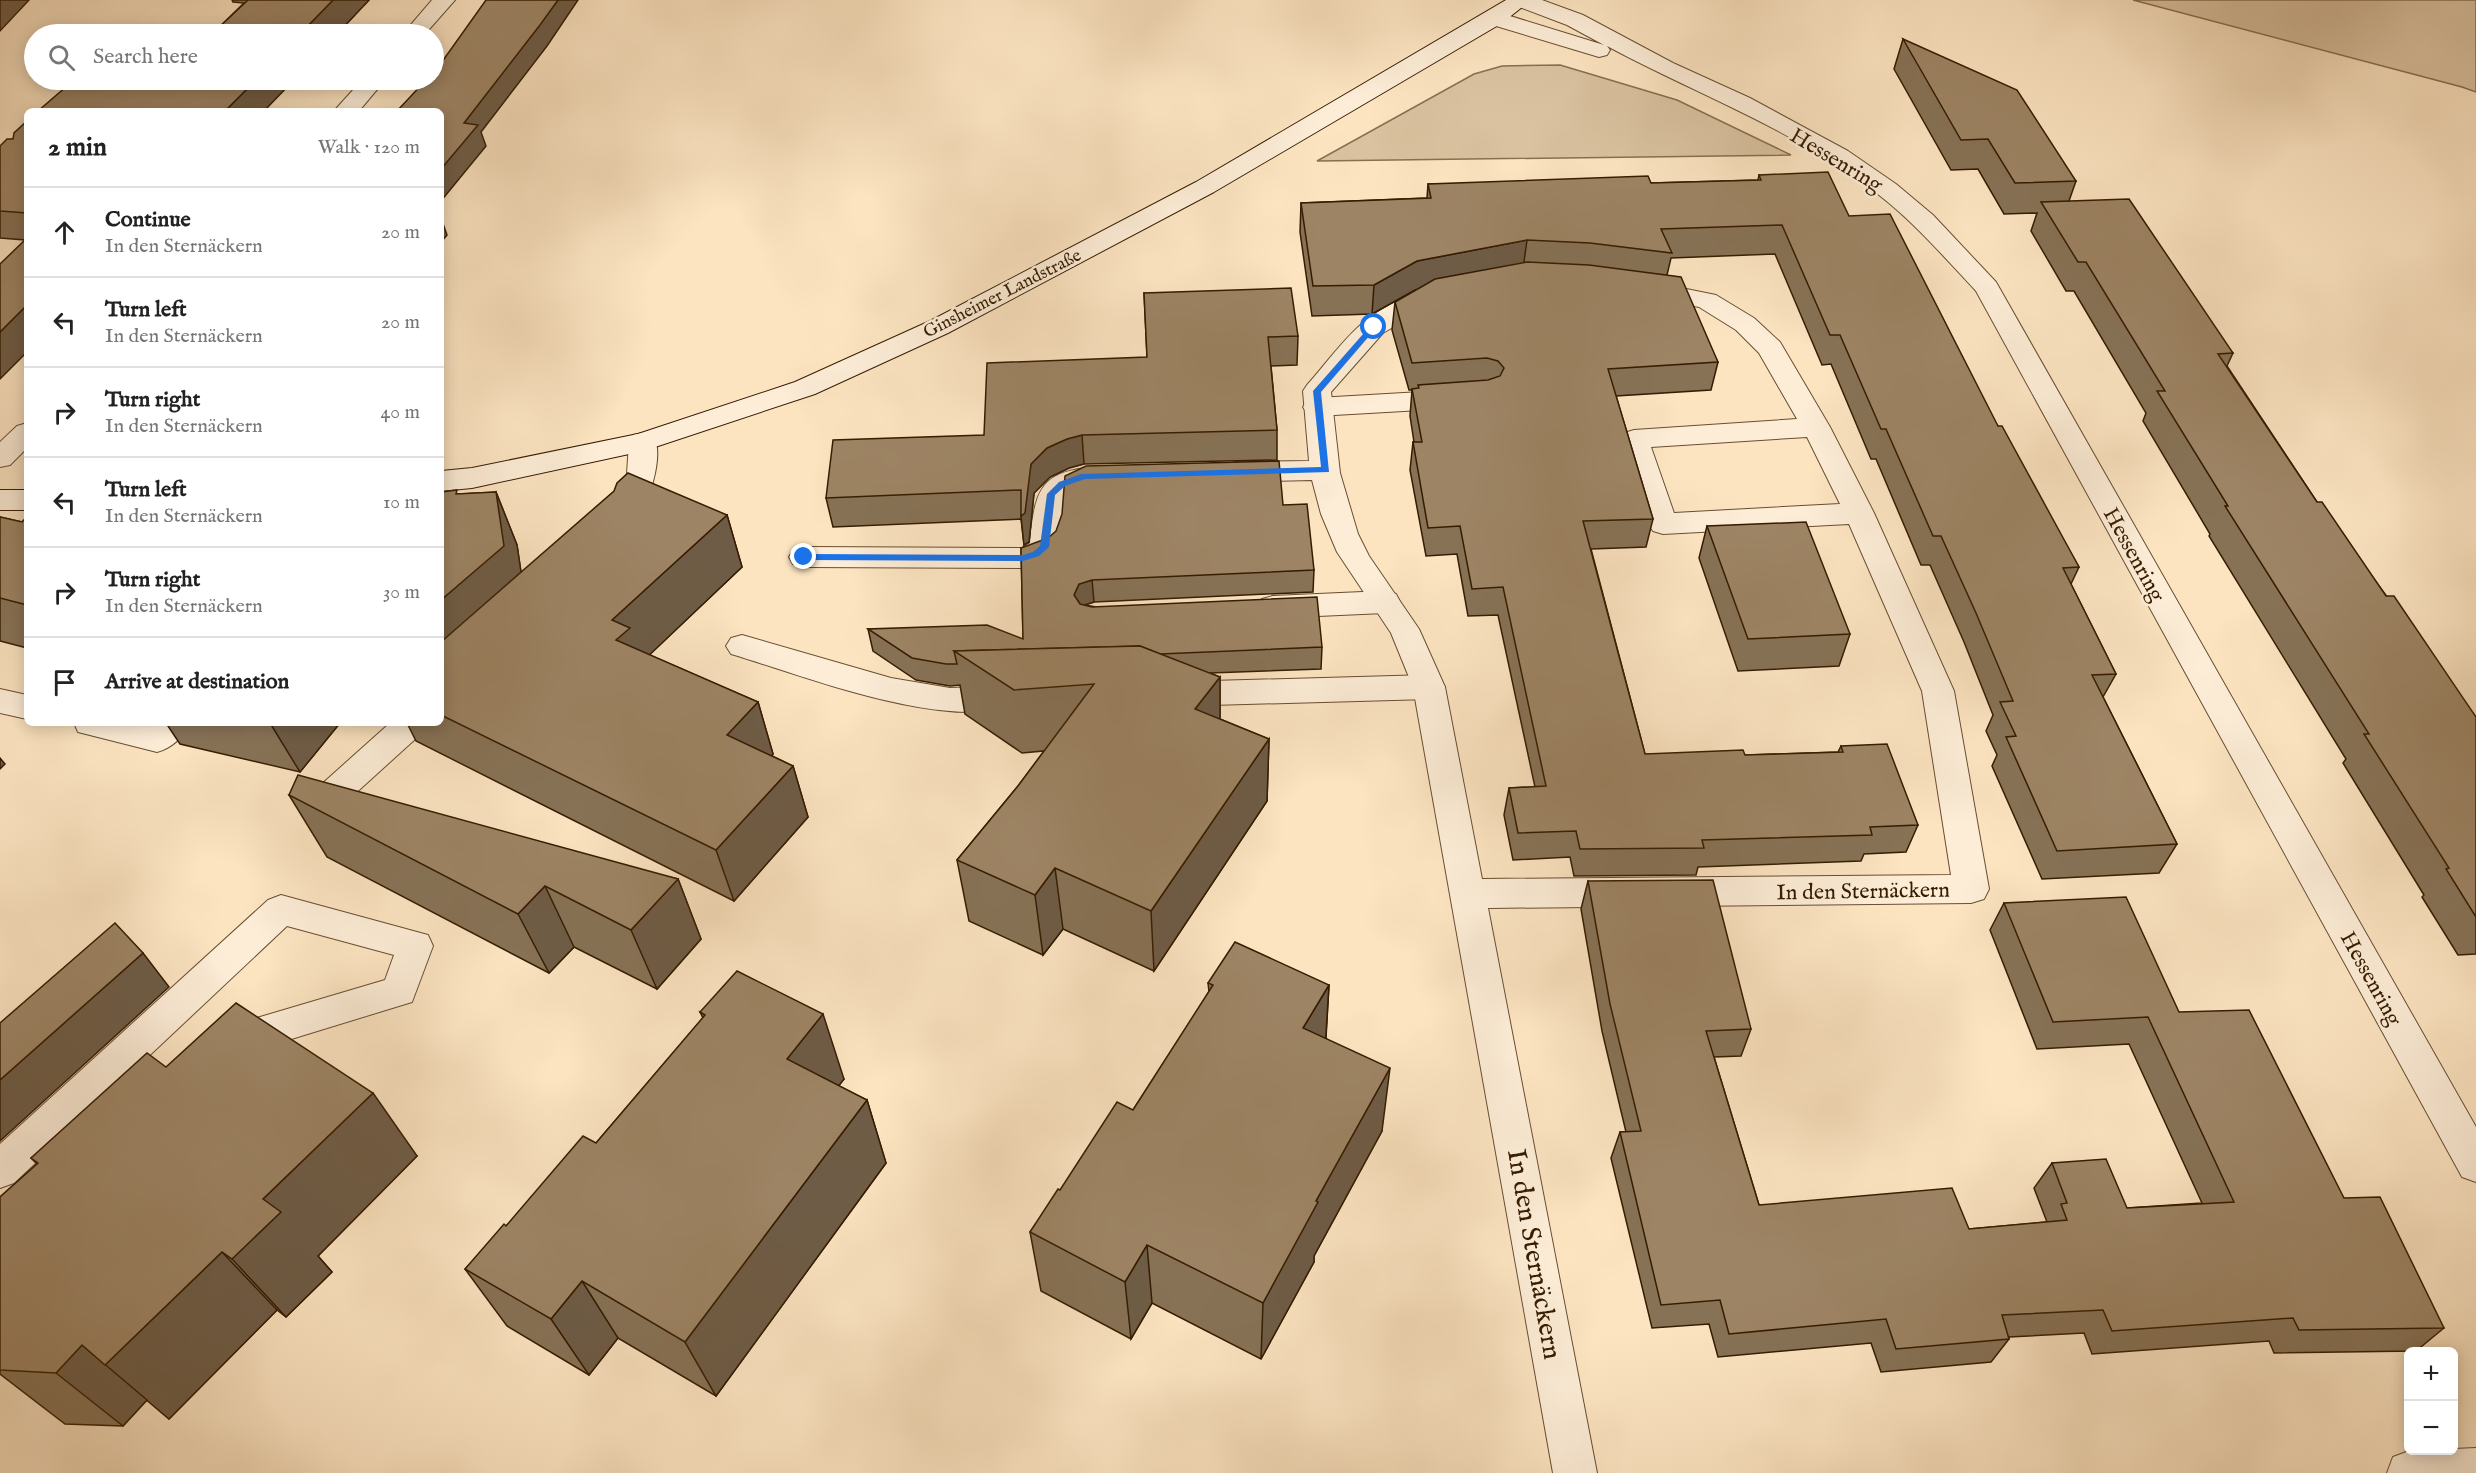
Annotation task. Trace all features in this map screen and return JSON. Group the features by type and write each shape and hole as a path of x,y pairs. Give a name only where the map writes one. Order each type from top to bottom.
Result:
{"street":[{"path":"423,24 444,0"},
{"name":"Ginsheimer Landstraße","path":"444,481 472,478 643,442 805,388 939,327 1205,187 1521,0"},
{"name":"Hessenring","path":"1521,0 1575,20 1665,68 1742,103 1840,156 1878,182 1924,220 1987,288 2476,1164"},
{"name":"Hessenring","path":"1494,18 1665,68"},
{"path":"349,108 365,90"},
{"name":"In den Sternäckern","path":"1468,894 1971,889 1938,691 1859,513 1816,427 1770,348 1745,324 1707,302 1653,290 1619,286"},
{"name":"In den Sternäckern","path":"1456,292 1424,298 1374,327 1317,391 1317,407 1335,512 1352,551 1410,640 1429,687 1575,1473"},
{"path":"1317,407 1484,397"},
{"path":"1816,427 1634,439 1663,524 1859,513"},
{"path":"0,458 24,435"},
{"path":"610,543 619,535 641,474 643,442"},
{"path":"1211,473 1326,470"},
{"path":"804,557 1023,558 1036,554 1045,547 1048,504 1051,494 1062,484 1084,476 1130,475"},
{"path":"0,500 24,500"},
{"path":"1245,608 1385,602"},
{"path":"742,646 903,692 950,700 1034,698"},
{"path":"1142,695 1429,687"},
{"path":"0,701 24,706"},
{"path":"102,726 157,740 171,726"},
{"path":"334,792 408,726"},
{"path":"0,1170 281,910 415,946 399,991 263,1030 212,1078"},
{"path":"2409,1473 2476,1470"}],"shaded area":[{"path":"2133,0 2476,0 2476,92 2462,87"},
{"path":"1560,65 1677,100 1791,155 1317,161 1474,74 1502,66"}],"building":[{"path":"248,0 333,0 310,24 223,24"},
{"path":"486,0 558,0 464,123 478,125 444,165 444,108 400,108 417,90 444,90 444,59"},
{"path":"1903,39 2017,90 2076,181 2015,183 1988,139 1961,140"},
{"path":"62,90 246,90 228,108 41,108"},
{"path":"24,124 24,213 0,211 0,146 7,139 13,139 14,133"},
{"path":"1828,172 1849,216 1890,214 1998,426 2002,426 2079,567 2063,568 2116,674 2092,675 2177,844 2057,851 2006,737 2016,736 2000,702 2013,701 1976,613 1941,536 1933,536 1886,429 1881,429 1840,335 1830,335 1782,225 1661,229 1672,253 1590,243 1527,240 1417,261 1374,285 1313,286 1301,203 1431,198 1428,184 1648,176 1651,183 1761,180 1759,175"},
{"path":"2129,199 2233,353 2218,354 2317,502 2322,502 2386,596 2394,596 2476,717 2476,917 2446,869 2449,868 2364,734 2369,734 2225,506 2228,506 2157,391 2165,391 2086,262 2078,262 2041,202"},
{"path":"24,241 24,308 0,332 0,264"},
{"path":"1527,262 1589,265 1681,277 1718,362 1608,369 1653,519 1583,521 1645,754 1743,750 1745,755 1843,752 1841,746 1887,744 1918,825 1870,827 1872,835 1702,840 1704,848 1580,849 1576,831 1518,833 1509,788 1546,786 1503,587 1472,589 1460,526 1428,528 1413,442 1422,442 1412,389 1419,388 1418,385 1488,380 1500,376 1504,368 1498,361 1487,358 1412,363 1395,302 1435,279"},
{"path":"1291,288 1298,336 1268,337 1277,430 1082,435 1067,439 1047,448 1031,464 1025,513 1021,516 1021,490 826,498 833,440 984,435 987,363 1147,357 1144,293"},
{"path":"1279,461 1283,505 1307,504 1314,570 1092,580 1079,584 1074,595 1080,604 1092,607 1317,597 1322,647 1160,654 1140,646 954,651 957,664 946,664 912,658 868,629 987,625 1023,639 1021,548 1048,538 1056,531 1062,514 1065,476 1086,466"},
{"path":"628,473 727,515 612,620 630,628 616,640 758,702 727,735 793,766 716,850 444,716 444,639 614,491 617,483"},
{"path":"457,490 456,494 496,492 504,546 444,597 444,492"},
{"path":"0,517 22,522 24,520 24,604 0,598"},
{"path":"1806,522 1850,634 1748,639 1707,526"},
{"path":"1140,646 1220,677 1195,709 1269,739 1151,911 1055,868 1035,895 957,860 1018,786 1094,684 1014,690 954,651"},
{"path":"298,775 678,879 631,930 545,886 518,914 289,795"},
{"path":"1713,880 1751,1029 1706,1031 1759,1205 1952,1188 1969,1229 2067,1220 2061,1204 2067,1203 2052,1163 2106,1159 2127,1208 2234,1202 2148,1017 2053,1022 2004,903 2126,897 2179,1012 2249,1010 2344,1198 2380,1197 2444,1328 2299,1330 2293,1318 2112,1331 2103,1310 2002,1315 2009,1339 1896,1349 1886,1319 1729,1334 1720,1300 1661,1305 1620,1132 1641,1131 1610,1004 1588,881"},
{"path":"115,923 143,953 0,1080 0,1023"},
{"path":"1235,942 1329,985 1303,1028 1390,1068 1316,1201 1318,1202 1263,1303 1147,1245 1125,1282 1030,1232 1117,1102 1133,1110 1213,985 1208,983"},
{"path":"737,971 823,1014 787,1059 867,1100 685,1342 582,1281 551,1319 465,1269 504,1224 506,1226 583,1136 596,1143 705,1015 700,1012"},
{"path":"236,1003 373,1093 263,1199 281,1212 232,1259 222,1252 105,1365 82,1345 56,1373 0,1370 0,1197 38,1163 31,1158 147,1053 166,1067"}],"route":[{"path":"804,557 1023,558 1036,554 1045,547 1048,504 1051,494 1062,484 1084,476 1326,470 1317,407 1317,391 1374,327"}]}
